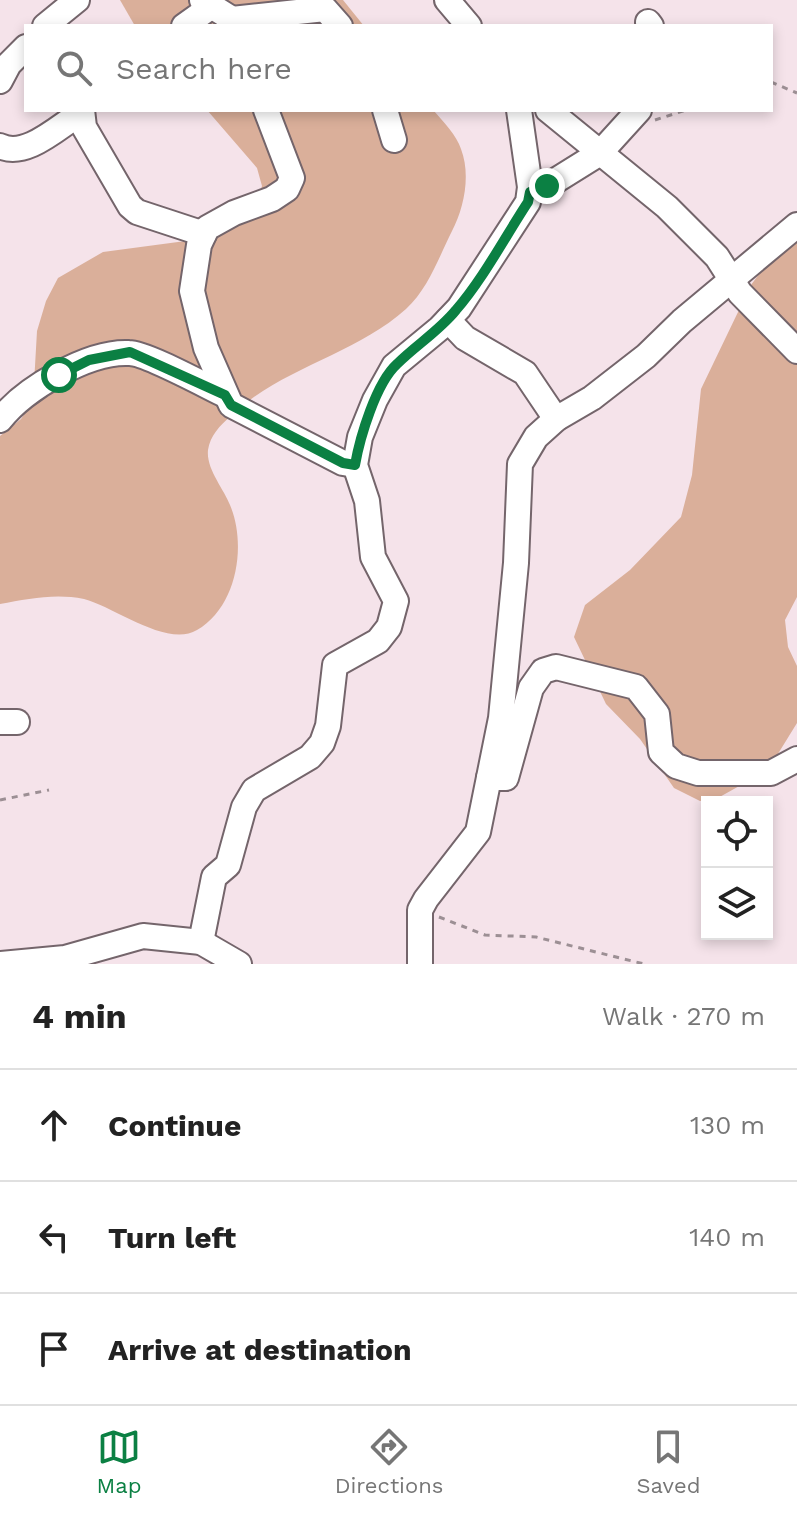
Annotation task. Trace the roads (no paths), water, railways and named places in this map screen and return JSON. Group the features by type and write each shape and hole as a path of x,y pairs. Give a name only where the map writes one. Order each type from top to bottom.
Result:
{"street":[{"path":"47,24 77,0"},
{"path":"447,0 467,24"},
{"path":"190,24 220,13 325,9 338,24"},
{"path":"0,81 9,64 24,49"},
{"path":"0,146 13,150 25,148 81,112 84,127 130,206 137,212 204,234"},
{"path":"267,112 292,178 287,189 272,199 234,213 207,228 199,245 192,291 206,348 231,405 343,463 355,465"},
{"path":"386,112 394,140"},
{"path":"201,942 214,877 228,865 244,807 254,790 310,757 322,743 328,726 335,665 378,641 389,627 396,601 373,557 367,501 355,465 360,437 375,400 394,366 459,308 528,202 530,192 519,112"},
{"path":"550,112 667,207 717,257 740,293 797,351"},
{"path":"530,192 547,186 600,153 632,118"},
{"path":"420,964 420,910 478,832 501,718 516,563 520,464 536,437 556,419 592,398 646,356 797,225"},
{"path":"448,320 465,338 525,373 556,419"},
{"path":"0,420 13,403 89,360 130,352 225,395"},
{"path":"489,778 506,778 531,688 543,671 556,667 636,687 657,714 661,752 676,766 698,773 771,773 797,759"},
{"path":"0,964 65,958 143,936 201,942 239,964"}]}
